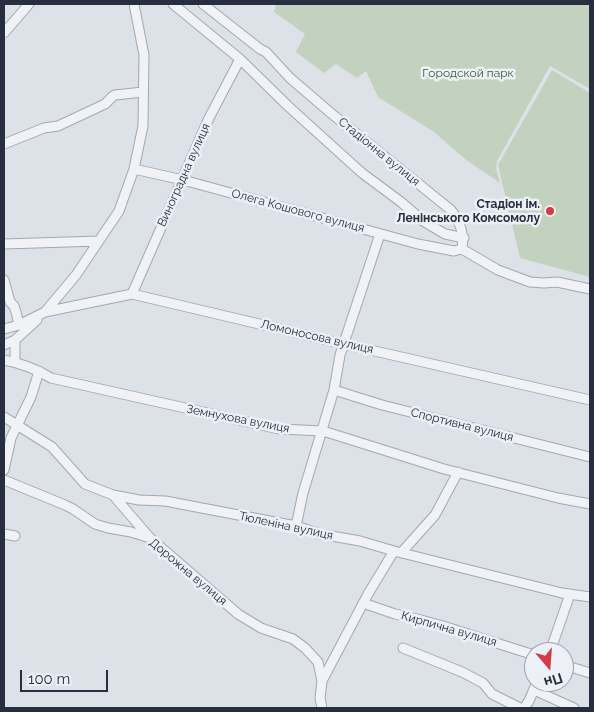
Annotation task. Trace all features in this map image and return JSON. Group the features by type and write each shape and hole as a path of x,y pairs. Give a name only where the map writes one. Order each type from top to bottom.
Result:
{"street":[{"path":"4,33 29,4"},
{"path":"4,346 15,340 45,312 76,275 119,211 134,169 143,126 144,55 134,4"},
{"name":"Стадіонна вулиця","path":"173,4 240,59 289,107 362,173 423,221 445,234 464,238 458,220 451,210 297,84 266,52 260,50 204,4"},
{"name":"Виноградна вулиця","path":"132,294 209,118 240,59"},
{"path":"4,144 44,128 58,126 105,104 112,96 143,92"},
{"name":"Олега Кошового вулиця","path":"134,169 183,180 418,244 454,251 462,249 498,270 530,282 557,282 590,289"},
{"path":"296,526 303,493 334,390 340,354 380,234"},
{"path":"462,249 464,238"},
{"path":"4,244 99,241"},
{"path":"4,280 19,325"},
{"name":"Ломоносова вулиця","path":"45,312 132,294 590,400"},
{"path":"4,329 19,325 45,312"},
{"path":"14,362 15,340"},
{"name":"Земнухова вулиця","path":"4,360 39,370 52,378 278,429 322,431 458,472 558,498 590,504"},
{"path":"4,470 11,438 31,397 39,370"},
{"name":"Спортивна вулиця","path":"334,390 382,405 590,457"},
{"name":"Тюленіна вулиця","path":"4,417 52,447 85,484 113,495 140,500 165,501 296,526 320,534 360,541 570,594 590,597"},
{"path":"322,708 320,698 322,681 368,594 398,552 435,515 458,472"},
{"name":"Дорожна вулиця","path":"4,480 65,505 95,524 150,538 238,614 261,628 293,639 305,648 318,662 322,681"},
{"path":"113,495 150,538"},
{"path":"4,534 15,536"},
{"path":"553,642 570,594"},
{"name":"Кирпична вулиця","path":"364,603 524,652"},
{"path":"403,648 462,672 483,683 492,694 522,708 531,692"},
{"path":"574,668 590,673"},
{"path":"546,692 574,708"}],"green space":[{"name":"Городской парк","path":"276,4 590,4 590,89 550,66 497,161 496,168 500,183 465,159 434,132 378,97 366,71 357,78 336,64 324,73 296,52 305,34 274,12"},
{"name":"Стадіон ім. Ленінського Комсомолу","path":"552,70 590,93 590,277 520,258 498,165"}],"place":[{"name":"Стадіон ім. Ленінського Комсомолу","path":"550,211"}]}
